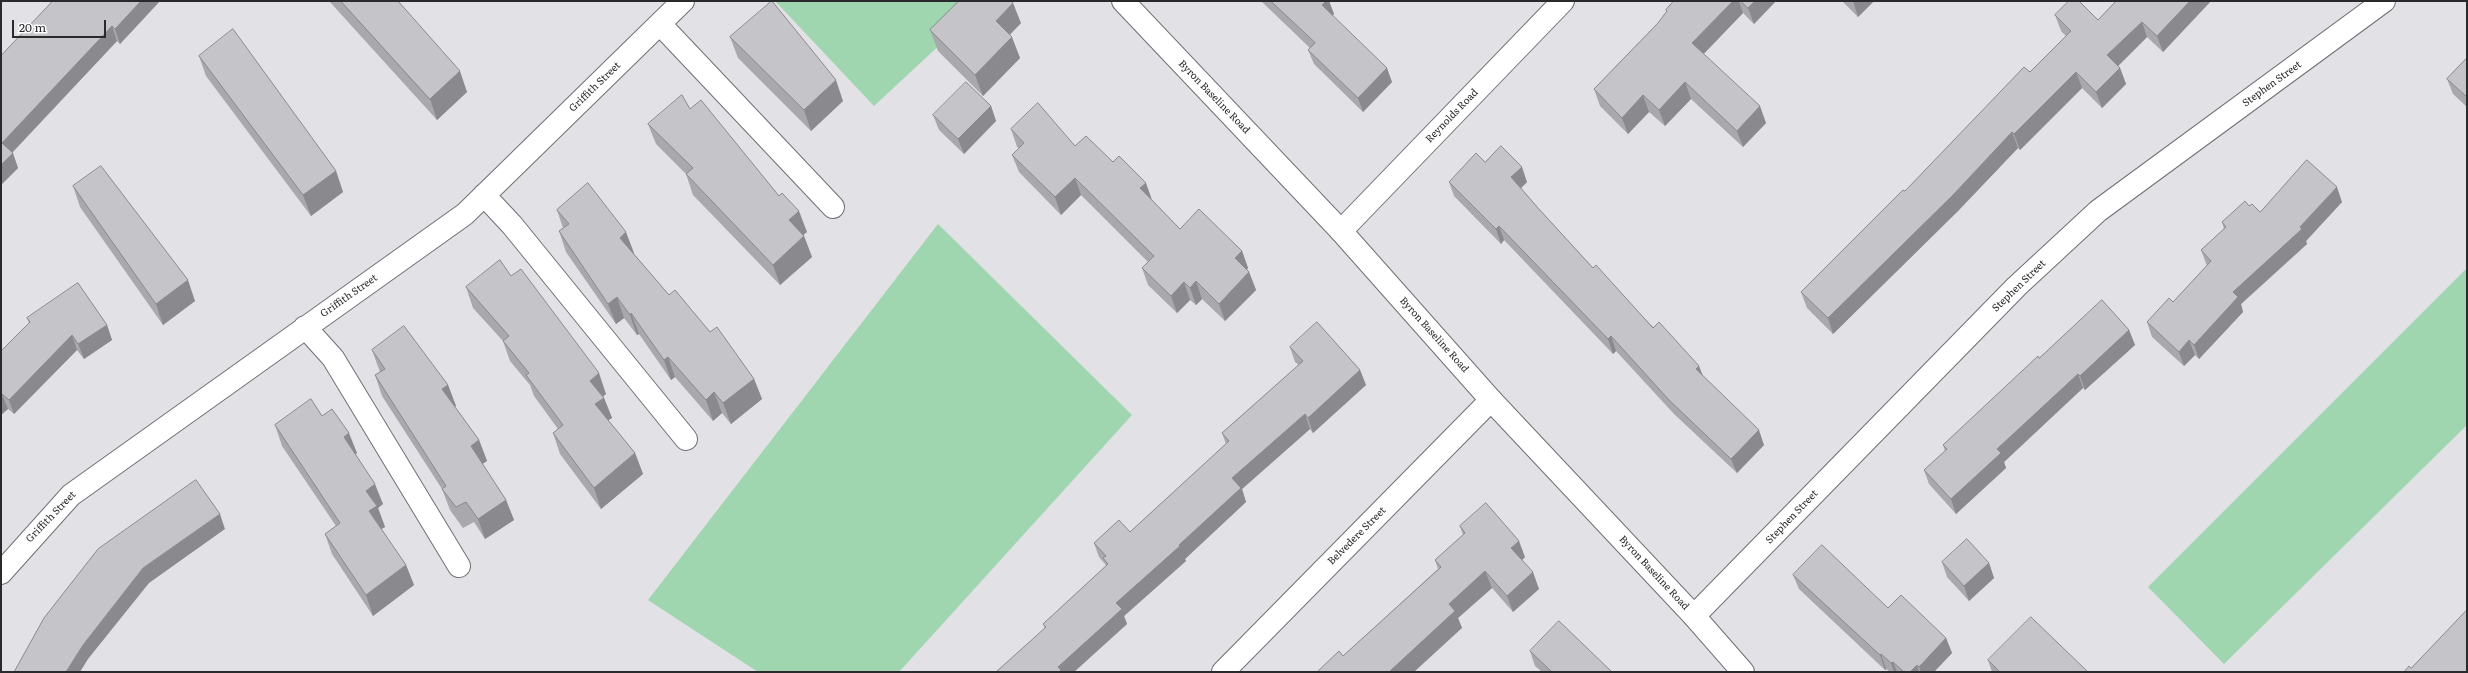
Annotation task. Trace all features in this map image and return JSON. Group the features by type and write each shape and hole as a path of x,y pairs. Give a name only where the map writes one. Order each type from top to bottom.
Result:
{"street":[{"name":"Byron Baseline Road","path":"1123,1 1341,231 1491,400 1694,616 1743,672"},
{"name":"Reynolds Road","path":"1341,231 1563,1"},
{"name":"Stephen Street","path":"1694,616 2017,286 2098,211 2384,1"},
{"name":"Griffith Street","path":"1,573 71,495 464,214 670,9"},
{"path":"670,9 833,207"},
{"path":"484,195 512,225 686,439"},
{"path":"305,327 333,358 459,566"},
{"name":"Belvedere Street","path":"1223,672 1491,400"}],"green space":[{"path":"775,1 987,1 874,106"},
{"path":"938,224 1132,415 899,672 758,672 648,600"},
{"path":"2467,268 2467,425 2224,664 2148,587"}],"building":[{"path":"53,1 141,1 115,29 112,26 2,143 13,153 1,165 1,56"},
{"path":"341,1 398,1 460,71 430,99"},
{"path":"772,1 836,80 804,110 730,37"},
{"path":"959,1 1012,1 1013,3 996,21 1012,37 975,75 930,30"},
{"path":"1271,1 1326,1 1322,5 1387,68 1358,98 1308,50 1315,43"},
{"path":"1674,1 1733,1 1692,43 1760,106 1737,131 1685,82 1659,110 1643,95 1622,118 1594,89 1658,23"},
{"path":"1741,1 1755,1 1748,8"},
{"path":"2069,1 2079,1 2098,20 2116,1 2190,1 2157,36 2142,22 2107,55 2120,68 2096,92 2076,72 2014,134 2012,132 1953,195 1828,318 1801,292 1903,190 1905,191 2024,67 2030,72 2071,31 2055,15"},
{"path":"233,29 336,171 303,195 199,56"},
{"path":"2467,58 2467,97 2447,79"},
{"path":"966,82 991,106 958,139 933,115"},
{"path":"682,95 690,109 701,100 779,196 782,193 799,211 789,220 804,236 773,265 686,174 693,168 648,124"},
{"path":"1038,103 1075,146 1086,136 1113,162 1119,156 1146,183 1140,188 1180,229 1199,209 1242,251 1235,258 1249,272 1219,304 1196,281 1190,288 1184,282 1171,296 1142,268 1154,256 1075,178 1055,197 1012,155 1024,143 1011,129"},
{"path":"1501,146 1522,167 1511,177 1538,208 1593,268 1596,265 1653,328 1659,322 1699,366 1696,369 1759,430 1731,459 1669,400 1611,336 1608,339 1499,226 1496,229 1449,182 1476,153 1485,162"},
{"path":"2307,160 2337,187 2300,227 2302,229 2233,292 2238,297 2194,345 2189,340 2179,352 2147,322 2169,298 2173,302 2211,261 2201,250 2226,227 2222,222 2245,201 2249,206 2252,204 2260,212"},
{"path":"101,166 188,280 156,304 73,186"},
{"path":"588,183 626,232 620,238 669,295 675,290 710,332 717,327 754,379 723,403 714,392 706,400 668,357 664,360 631,313 630,315 617,297 608,304 559,231 569,224 557,210"},
{"path":"500,260 511,276 521,269 599,373 590,381 604,398 595,404 635,453 594,488 553,433 563,425 526,375 529,373 503,341 509,336 466,287"},
{"path":"78,283 107,325 78,344 72,335 9,400 2,394 1,395 1,351 30,322 27,318"},
{"path":"2102,300 2129,330 2080,376 2078,374 1997,449 2001,453 1951,499 1924,470 1947,449 1943,445 2038,356 2039,358"},
{"path":"1317,322 1360,370 1308,418 1305,414 1232,478 1241,488 1179,545 1180,546 1116,603 1122,609 1058,667 1061,670 1059,672 996,672 1046,627 1043,624 1108,564 1103,558 1106,556 1094,543 1119,520 1130,532 1229,441 1222,433 1303,361 1290,347"},
{"path":"404,326 448,385 442,389 479,440 471,446 506,500 478,519 466,502 456,507 442,489 446,486 375,375 385,369 372,350"},
{"path":"311,399 322,416 332,409 349,433 344,437 375,484 366,491 377,506 369,511 406,565 366,595 325,534 340,523 275,425"},
{"path":"196,480 220,514 143,568 83,645 66,672 14,672 44,618 98,549"},
{"path":"1486,503 1519,541 1511,548 1533,572 1507,596 1485,571 1449,604 1455,611 1389,672 1317,672 1339,651 1343,656 1441,567 1435,560 1465,533 1460,526"},
{"path":"1967,539 1989,563 1964,586 1942,562"},
{"path":"1822,545 1888,608 1901,595 1946,638 1919,667 1917,665 1910,672 1904,672 1893,662 1891,663 1881,654 1880,655 1793,575"},
{"path":"2467,610 2467,672 2404,672 2409,666 2411,668"},
{"path":"2031,617 2088,672 2000,672 1988,660"},
{"path":"1559,621 1612,672 1552,672 1530,651"}]}
